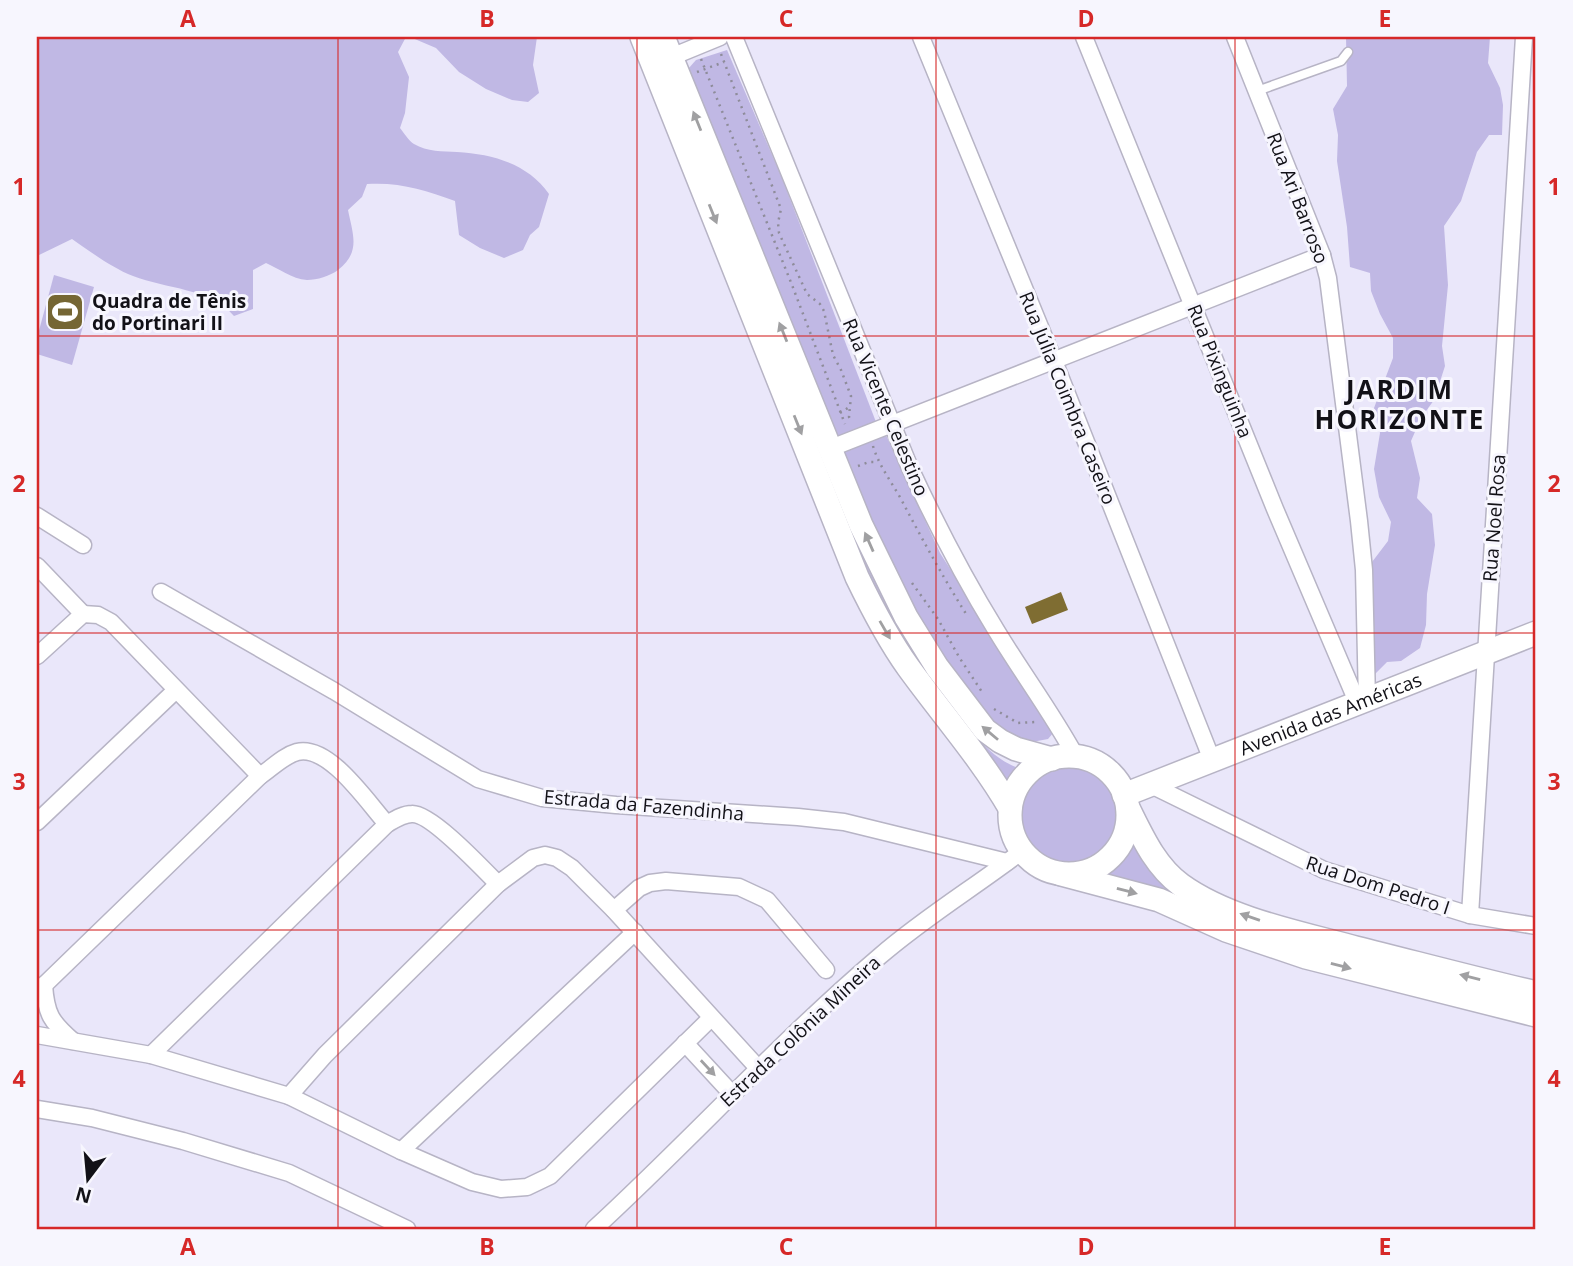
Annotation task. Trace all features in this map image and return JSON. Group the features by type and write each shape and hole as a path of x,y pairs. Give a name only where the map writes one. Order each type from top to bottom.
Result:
{"main road":[{"path":"642,37 662,53 875,555 911,625 937,667 985,730 1017,750 1052,759 1076,757 1092,761 1106,770 1117,781 1152,855 1167,873 1199,897 1318,938 1536,993"},
{"path":"662,53 857,577 907,666 992,778 1010,808"},
{"name":"Avenida das Américas","path":"1126,802 1151,785 1536,633"},
{"path":"1052,759 1037,766 1024,777 1015,792 1010,808 1015,857 1033,862 1046,870 1159,900 1226,930 1306,957 1536,1015"},
{"path":"1061,874 1096,868 1111,857 1121,843 1127,826 1126,802"}],"street":[{"name":"Rua Vicente Celestino","path":"734,37 935,523 997,631 1076,757"},
{"name":"Rua Júlia Coimbra Caseiro","path":"921,37 1054,361 1212,760"},
{"name":"Rua Pixinguinha","path":"1084,37 1193,306 1362,702"},
{"name":"Rua Ari Barroso","path":"1235,37 1322,255 1328,278 1364,569 1362,702"},
{"name":"Rua Noel Rosa","path":"1470,915 1485,654 1529,64 1524,37"},
{"path":"662,53 720,44"},
{"path":"831,448 1322,255"},
{"path":"37,516 83,545"},
{"path":"37,566 82,614 98,615 111,622 261,776"},
{"name":"Estrada da Fazendinha","path":"161,592 334,691 478,779 542,798 844,822 1015,857"},
{"path":"37,656 82,614"},
{"path":"37,822 176,690"},
{"path":"75,1042 55,1025 45,1007 40,988 261,776 288,756 299,751 313,752 331,762 387,824"},
{"name":"Rua Dom Pedro I","path":"1151,785 1324,870 1470,915 1536,926"},
{"path":"151,1055 387,824 413,814 430,819 498,884"},
{"path":"289,1096 333,1047 498,884 533,858 545,855 557,858 572,867 614,909 758,1068"},
{"name":"Estrada Colônia Mineira","path":"594,1229 758,1068 880,955 1015,857"},
{"path":"614,909 639,888 650,883 666,881 739,887 767,900 826,970"},
{"path":"401,1151 635,932"},
{"path":"37,1035 151,1055 289,1096 401,1151 472,1182 501,1189 527,1188 550,1176 710,1018"},
{"path":"685,1042 732,1094"},
{"path":"37,1109 92,1118 183,1141 289,1173 407,1229"}],"lane":[{"path":"1257,91 1342,61 1348,52"}],"path":[{"path":"720,44 781,209 779,233 807,294 820,304 824,311 831,347 850,396 849,417 853,426"},
{"path":"701,58 845,425"},
{"path":"830,417 851,405"},
{"path":"871,440 878,462 934,562 971,621"},
{"path":"853,470 860,465 878,462"},
{"path":"912,583 938,619 985,696"},
{"path":"995,710 1018,723 1031,724 1038,721 1039,717"}],"shaded area":[{"path":"37,37 406,37 398,52 409,77 405,113 400,128 412,143 419,147 496,158 531,175 549,194 539,227 530,235 523,250 504,258 459,235 455,201 412,188 367,184 362,197 348,210 353,250 338,270 327,276 307,280 291,276 266,263 253,270 253,309 234,316 224,307 200,294 125,273 72,239 37,256"},
{"path":"410,37 537,37 533,65 539,93 528,102 512,100 486,89 459,72 436,48"},
{"path":"1346,37 1490,37 1488,63 1500,88 1503,105 1502,135 1489,135 1477,152 1461,201 1444,226 1448,285 1442,346 1445,366 1434,400 1421,418 1411,441 1420,478 1417,498 1432,514 1435,545 1427,594 1426,625 1420,648 1401,661 1387,662 1373,676 1369,566 1388,541 1391,522 1379,497 1374,469 1380,433 1374,408 1393,358 1393,338 1371,291 1370,273 1350,267 1337,161 1338,135 1333,109 1347,86"},
{"path":"727,50 782,178 876,422 836,440 688,69 696,60"},
{"name":"Quadra de Tênis do Portinari II","path":"54,275 94,287 72,365 37,354 37,338"},
{"path":"886,435 940,553 1054,732 1048,739 1032,742 1002,731 988,720 940,655 894,576 842,449"},
{"path":"820,456 877,585 904,635 978,738 996,756 1018,768 1006,786 931,683 890,618 861,558"},
{"path":"1070,765 1089,769 1106,780 1117,797 1121,816 1117,835 1106,852 1089,863 1070,867 1051,863 1034,852 1023,835 1019,816 1023,797 1034,780 1051,769"},
{"path":"1134,845 1191,901 1102,877 1121,862"}],"building":[{"path":"1061,592 1068,610 1032,624 1025,607"}],"place":[{"name":"Quadra de Tênis do Portinari II","path":"65,312"}],"district":[{"name":"JARDIM HORIZONTE","path":"1400,405"}]}
